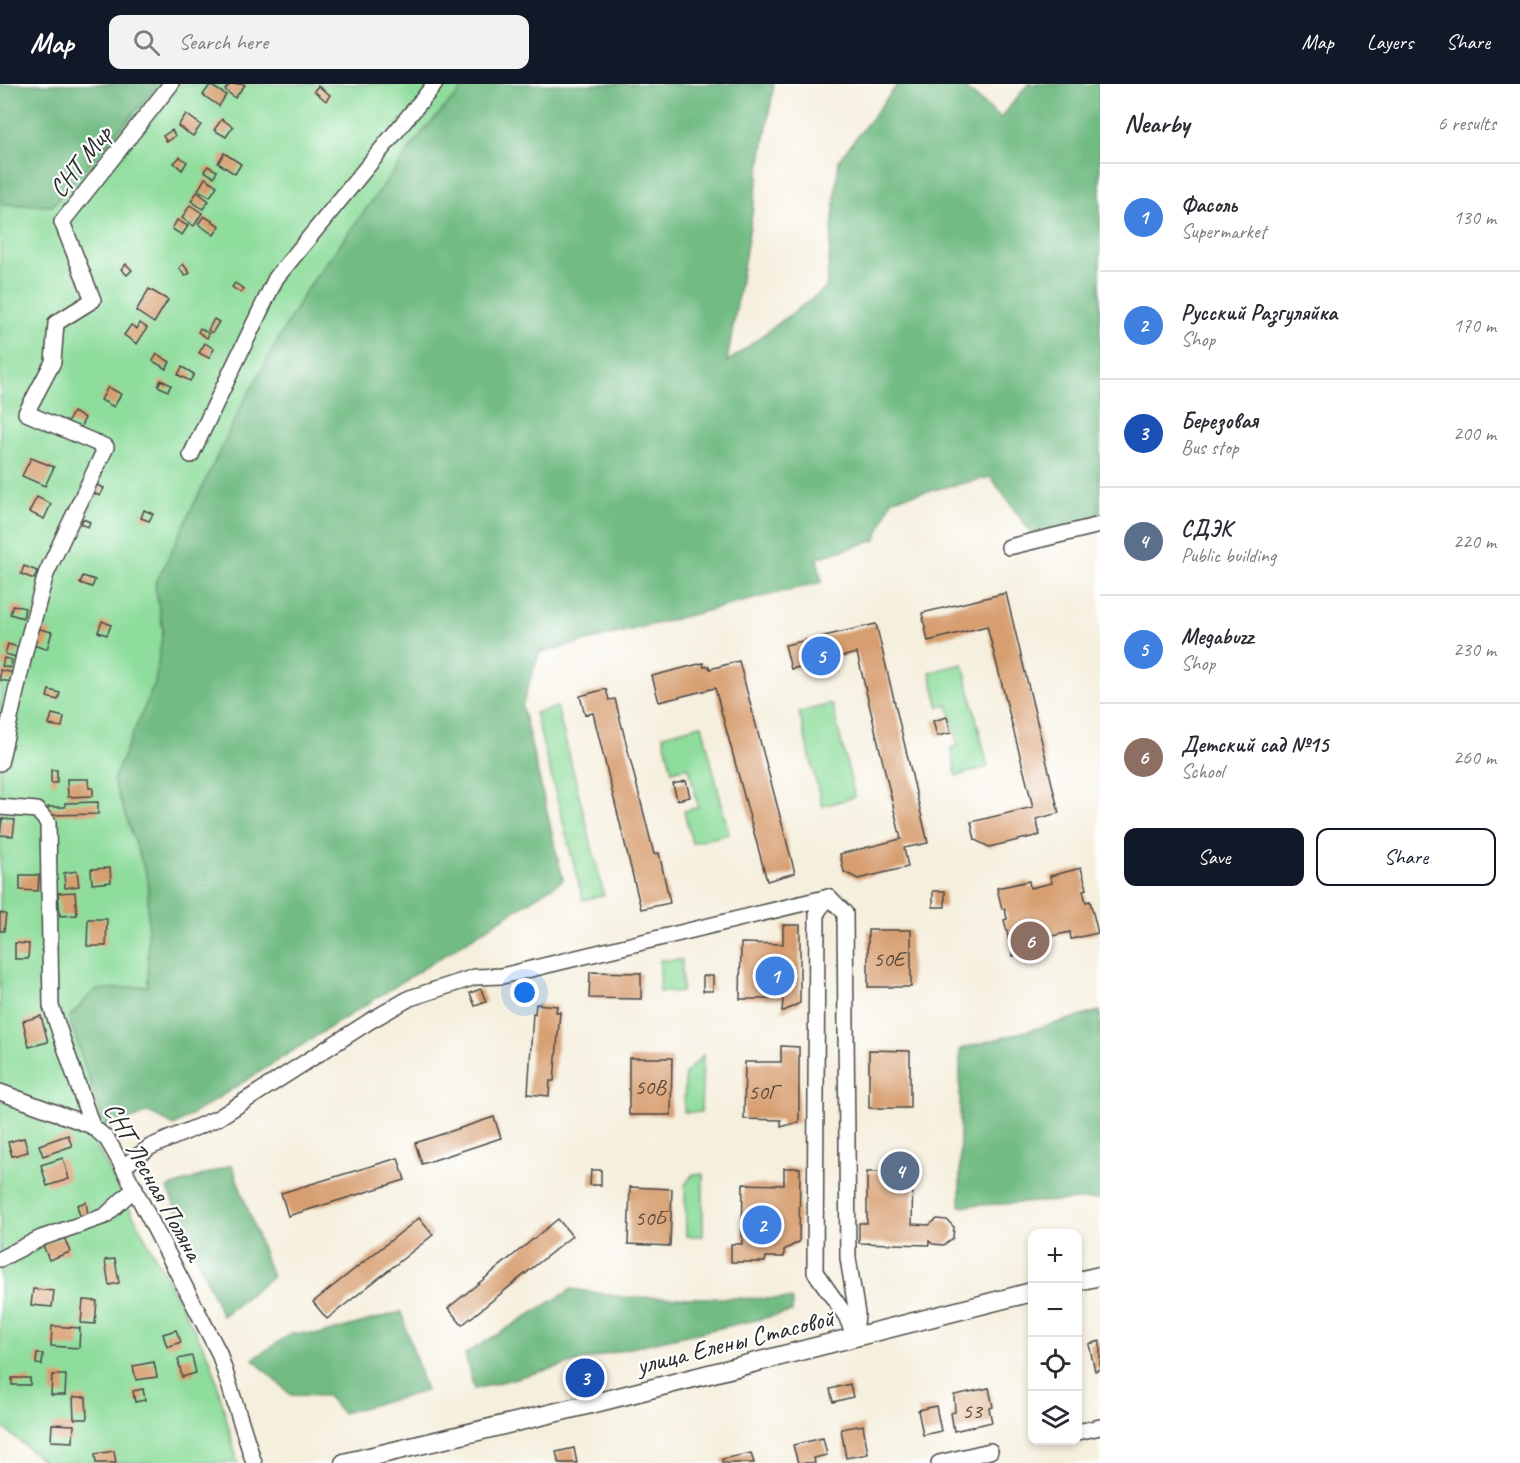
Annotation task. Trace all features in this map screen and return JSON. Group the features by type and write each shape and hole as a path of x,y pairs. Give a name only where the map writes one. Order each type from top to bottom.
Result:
{"main road":[{"path":"1082,1280 1100,1276"},
{"name":"улица Елены Стасовой","path":"344,1463 1028,1293"}],"street":[{"name":"СНТ Мир","path":"0,763 25,651 46,574 106,447 26,413 53,362 56,322 93,300 62,222 171,84"},
{"path":"191,455 276,278 435,84"},
{"path":"1009,548 1100,525"},
{"name":"СНТ Лесная Поляна","path":"0,807 37,810 48,823 51,1005 92,1126 107,1139 135,1188 219,1353 254,1463"},
{"path":"123,1167 150,1147 218,1118 360,1027 410,998 475,977 502,976 829,897"},
{"path":"829,897 845,913 848,1258 856,1314 855,1337"},
{"path":"829,897 817,912 815,1272 846,1316 855,1337"},
{"path":"0,1092 92,1126"},
{"path":"0,1259 41,1238 105,1216 135,1188"},
{"path":"1082,1430 1100,1427"},
{"path":"939,1463 990,1451"}],"green space":[{"path":"0,84 159,84 52,206 0,204"},
{"path":"159,84 467,84 425,129 305,292 240,409 155,585 163,630 155,683 113,780 148,879 148,986 95,990 69,1018 106,1129 94,1142 211,1361 238,1463 46,1463 0,1425 0,204 52,206"},
{"path":"467,84 774,84 727,362 826,288 839,160 898,84 960,84 1001,118 1028,84 1100,84 1100,518 1034,537 991,477 892,499 876,540 817,558 822,582 539,653 522,706 563,880 174,1126 149,1112 106,1129 69,1018 95,990 148,986 148,879 113,780 155,683 163,630 155,585 240,409 305,292 425,129"},
{"path":"963,664 988,767 956,776 951,748 958,745 948,705 939,707 930,672"},
{"path":"832,704 855,797 822,806 799,712"},
{"path":"557,707 604,895 583,900 535,713"},
{"path":"702,725 729,834 692,843 684,811 698,807 689,767 672,771 663,735"},
{"path":"660,960 682,960 682,992 660,992"},
{"path":"1100,1011 1100,1199 960,1206 960,1049"},
{"path":"703,1055 701,1112 684,1112 685,1074"},
{"path":"232,1165 272,1277 222,1316 167,1188"},
{"path":"693,1174 703,1174 703,1236 686,1236 685,1185"},
{"path":"572,1289 622,1297 792,1299 792,1312 646,1344 474,1389 465,1354"},
{"path":"401,1312 426,1391 342,1413 327,1396 291,1395 253,1359 292,1333 321,1334"}],"building":[{"path":"230,84 245,85 235,98 225,90"},
{"path":"210,85 226,95 219,106 203,95"},
{"path":"318,86 330,95 326,101 314,91"},
{"path":"186,114 201,125 193,136 178,126"},
{"path":"222,119 233,127 226,137 214,130"},
{"path":"172,130 175,136 167,142 163,136"},
{"path":"224,153 241,164 235,174 218,163"},
{"path":"180,157 187,162 182,170 174,163"},
{"path":"208,166 217,171 214,177 204,171"},
{"path":"205,178 217,186 210,197 198,190"},
{"path":"197,192 209,201 203,209 191,201"},
{"path":"190,205 202,213 194,226 182,218"},
{"path":"204,216 220,226 214,235 198,224"},
{"path":"177,220 188,226 182,235 172,229"},
{"path":"126,264 132,270 127,275 121,269"},
{"path":"183,264 190,273 185,276 179,268"},
{"path":"235,283 244,289 241,293 232,287"},
{"path":"149,289 168,300 154,323 136,311"},
{"path":"214,319 219,322 212,333 208,330"},
{"path":"140,323 147,328 137,344 124,335 131,325 137,329"},
{"path":"200,328 209,334 207,338 198,332"},
{"path":"205,343 214,349 209,358 199,353"},
{"path":"157,354 170,362 166,369 153,361"},
{"path":"182,367 194,374 190,381 178,375"},
{"path":"161,380 171,385 168,391 158,386"},
{"path":"108,387 121,394 114,407 101,400"},
{"path":"73,412 85,418 80,428 68,422"},
{"path":"31,458 54,467 45,486 22,476"},
{"path":"92,483 104,488 100,496 89,491"},
{"path":"37,497 51,504 44,519 29,512"},
{"path":"144,510 153,514 149,521 141,518"},
{"path":"83,519 90,522 88,527 81,524"},
{"path":"24,566 37,571 34,579 21,574"},
{"path":"83,576 95,580 92,587 80,583"},
{"path":"1006,593 1059,813 1036,819 1040,835 989,847 975,840 971,822 1033,807 987,626 928,641 922,613"},
{"path":"13,605 25,608 23,618 10,614"},
{"path":"102,621 111,625 107,635 98,632"},
{"path":"876,624 928,843 904,848 908,867 858,879 844,872 840,854 901,839 857,653 791,669 785,645"},
{"path":"36,628 52,632 47,649 32,645"},
{"path":"8,644 18,647 16,657 5,654"},
{"path":"4,658 12,660 10,668 2,666"},
{"path":"739,661 795,873 767,881 715,688 659,702 652,676 703,663 704,667 709,666 710,669"},
{"path":"0,670 14,673 12,682 0,680"},
{"path":"606,689 609,700 615,699 654,854 659,853 670,903 641,909 593,713 585,715 580,696"},
{"path":"49,690 60,693 58,700 47,697"},
{"path":"52,714 64,717 62,727 49,725"},
{"path":"947,717 951,733 937,736 933,721"},
{"path":"51,770 57,770 57,783 51,783"},
{"path":"67,779 88,779 89,788 93,788 93,796 68,797"},
{"path":"686,781 690,797 677,800 673,784"},
{"path":"98,802 98,814 48,815 48,807 65,807 65,803"},
{"path":"2,819 15,820 13,836 0,835"},
{"path":"110,868 111,882 92,884 91,869"},
{"path":"1081,868 1087,889 1083,890 1086,902 1090,901 1098,933 1071,939 1070,932 1040,939 1042,949 1013,956 1004,920 1007,919 1005,909 1002,909 997,888 1029,881 1030,888 1052,883 1050,876"},
{"path":"77,871 79,886 65,888 64,873"},
{"path":"20,875 39,875 38,891 20,890"},
{"path":"933,891 945,891 945,907 933,907"},
{"path":"75,892 77,915 60,916 58,893"},
{"path":"0,913 6,914 4,931 0,931"},
{"path":"88,919 107,919 106,946 87,946"},
{"path":"783,925 800,925 800,1003 782,1012 783,999 740,999 741,943 783,944"},
{"path":"868,930 911,930 911,987 868,987"},
{"path":"15,943 29,944 28,959 15,959"},
{"path":"590,972 641,973 641,999 589,998"},
{"path":"703,976 713,976 713,991 703,991"},
{"path":"481,989 486,1002 475,1006 470,993"},
{"path":"536,1004 557,1006 556,1012 560,1012 554,1081 550,1081 549,1096 528,1094 533,1013 535,1014"},
{"path":"41,1016 48,1042 29,1047 23,1021"},
{"path":"781,1046 799,1047 799,1122 781,1127 781,1120 744,1119 745,1062 781,1062"},
{"path":"869,1050 910,1051 910,1108 869,1108"},
{"path":"629,1058 672,1058 671,1115 629,1115"},
{"path":"494,1117 501,1138 422,1164 415,1143"},
{"path":"68,1135 72,1146 43,1156 39,1145"},
{"path":"24,1138 28,1152 12,1156 8,1142"},
{"path":"63,1158 69,1179 47,1186 41,1165"},
{"path":"398,1158 405,1180 288,1216 281,1193"},
{"path":"784,1168 800,1168 799,1242 784,1250 784,1257 766,1257 765,1262 731,1262 731,1244 742,1244 743,1184 784,1185"},
{"path":"591,1170 601,1170 601,1185 590,1185"},
{"path":"867,1172 913,1172 912,1224 929,1225 937,1219 947,1220 954,1227 953,1238 944,1245 933,1244 929,1241 929,1245 859,1243 859,1223 867,1223"},
{"path":"630,1187 672,1189 670,1246 628,1244"},
{"path":"86,1202 88,1214 80,1216 77,1205"},
{"path":"419,1218 433,1235 327,1319 313,1302"},
{"path":"558,1219 572,1236 462,1325 448,1308"},
{"path":"64,1237 70,1252 49,1260 43,1245"},
{"path":"115,1259 119,1283 109,1285 105,1260"},
{"path":"33,1289 54,1291 52,1307 31,1305"},
{"path":"83,1300 97,1301 95,1324 81,1323"},
{"path":"52,1326 80,1328 79,1348 51,1346"},
{"path":"176,1330 181,1342 167,1347 163,1334"},
{"path":"1100,1341 1100,1369 1095,1371 1089,1344"},
{"path":"37,1354 43,1354 42,1365 36,1364"},
{"path":"192,1356 196,1373 182,1377 178,1359"},
{"path":"154,1362 157,1377 136,1380 133,1366"},
{"path":"52,1375 66,1375 65,1395 51,1395"},
{"path":"12,1378 30,1378 30,1385 12,1385"},
{"path":"850,1384 853,1397 833,1402 830,1389"},
{"path":"989,1388 993,1407 989,1408 992,1422 954,1431 951,1413 955,1412 954,1395"},
{"path":"143,1389 145,1400 135,1402 133,1391"},
{"path":"73,1397 86,1397 87,1419 74,1419"},
{"path":"936,1406 941,1431 923,1435 918,1410"},
{"path":"52,1424 74,1425 73,1442 51,1441"},
{"path":"863,1425 868,1454 846,1458 841,1429"},
{"path":"823,1438 827,1455 814,1458 815,1463 798,1463 793,1445"},
{"path":"574,1448 577,1463 559,1463 556,1452"},
{"path":"114,1451 116,1463 96,1463 95,1454"},
{"path":"751,1453 754,1463 722,1463 722,1459"}],"place":[{"name":"Megabuzz","path":"821,656"},
{"name":"Детский сад №15","path":"1030,941"},
{"name":"Фасоль","path":"775,976"},
{"name":"СДЭК","path":"900,1171"},
{"name":"Русский Разгуляйка","path":"762,1225"},
{"name":"Березовая","path":"585,1378"}]}
